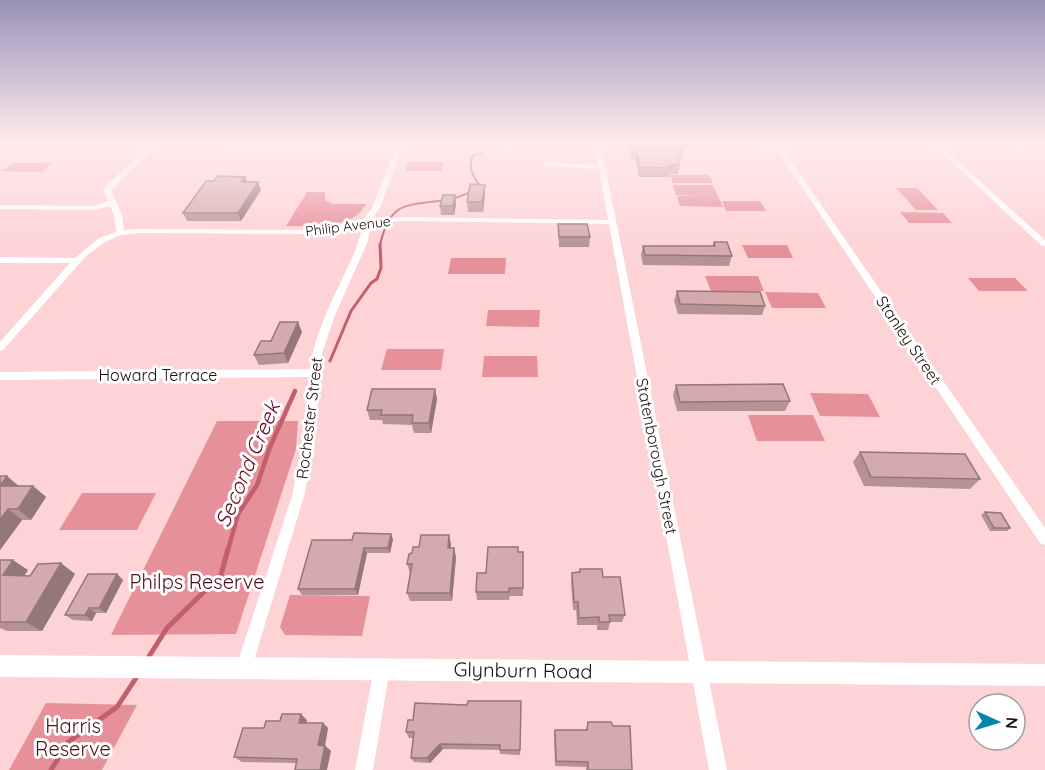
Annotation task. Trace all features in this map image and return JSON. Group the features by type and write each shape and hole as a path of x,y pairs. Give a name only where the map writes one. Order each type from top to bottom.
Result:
{"main road":[{"name":"Glynburn Road","path":"0,666 1045,675"}],"street":[{"path":"0,348 77,261 102,240 120,233 118,215 107,190 121,177"},
{"name":"Rochester Street","path":"244,667 298,496 308,448 317,353 330,315 364,241 366,222 376,208 387,177"},
{"name":"Statenborough Street","path":"604,177 718,770"},
{"name":"Stanley Street","path":"798,177 1045,539"},
{"path":"971,177 1045,244"},
{"path":"0,207 93,208 111,203"},
{"name":"Philip Avenue","path":"120,233 139,231 311,232 366,222 395,220 613,222"},
{"path":"0,260 77,261"},
{"name":"Howard Terrace","path":"0,376 303,374 315,372"},
{"path":"364,770 382,668"}],"green space":[{"path":"671,177 710,177 713,183 673,183"},
{"path":"673,185 713,185 723,207 680,206 677,196 699,195 676,195"},
{"path":"896,188 917,188 938,210 916,210"},
{"path":"307,192 325,192 325,200 333,204 366,204 360,212 341,222 318,226 286,226"},
{"path":"722,201 760,201 766,211 726,211"},
{"path":"900,212 943,213 952,223 909,223"},
{"path":"742,245 787,245 793,258 748,258"},
{"path":"451,258 506,258 505,274 448,274"},
{"path":"705,276 758,276 764,291 711,291"},
{"path":"968,278 1015,278 1028,291 979,291"},
{"path":"765,292 818,293 826,308 772,308"},
{"path":"488,310 540,310 539,327 486,326"},
{"path":"387,349 444,349 441,370 381,370"},
{"path":"484,356 537,356 538,377 482,377"},
{"path":"810,393 868,394 880,417 820,416"},
{"path":"748,415 813,415 825,441 757,441"},
{"name":"Philps Reserve","path":"217,421 298,421 296,449 236,634 111,635"},
{"path":"82,493 156,493 137,530 59,530"},
{"path":"290,595 370,596 362,636 285,635 280,627"},
{"name":"Harris Reserve","path":"46,703 137,705 102,770 9,770"}],"building":[{"path":"217,177 243,177 245,177 241,182 258,182 238,213 183,213 206,181 214,181"},
{"path":"470,184 485,185 482,202 467,202"},
{"path":"443,195 455,195 453,206 440,206"},
{"path":"558,224 587,224 590,237 559,237"},
{"path":"714,242 727,242 732,256 645,255 643,246 715,246"},
{"path":"677,291 760,292 765,306 680,304"},
{"path":"280,322 298,322 284,353 254,355 261,341 271,341"},
{"path":"783,384 790,401 680,402 676,385"},
{"path":"372,389 435,389 429,423 412,423 413,415 381,415 382,410 367,410"},
{"path":"860,452 965,454 980,479 871,477"},
{"path":"0,476 7,476 0,486"},
{"path":"0,486 33,486 18,509 8,509 0,520"},
{"path":"985,512 1001,513 1010,528 994,528"},
{"path":"354,533 391,534 388,548 364,548 355,589 298,589 312,540 352,540"},
{"path":"421,535 449,535 448,548 454,548 450,593 407,593 412,564 407,564 409,554 412,553 413,547 419,547"},
{"path":"488,547 518,547 518,552 523,552 523,588 509,588 509,592 476,592 477,573 486,573"},
{"path":"0,560 13,560 3,575 30,576 38,564 61,563 26,622 0,622"},
{"path":"580,569 602,569 603,577 620,577 625,615 609,615 610,622 599,622 599,617 579,618 578,602 574,602 572,573 580,572"},
{"path":"88,574 117,574 99,608 89,608 85,615 65,615"},
{"path":"468,701 521,701 520,750 500,750 500,745 440,744 427,758 411,758 414,732 406,732 408,720 413,720 415,703 467,705"},
{"path":"282,714 301,714 299,723 323,723 318,745 325,746 320,770 295,770 297,759 234,757 243,728 264,728 266,721 280,721"},
{"path":"588,722 611,722 613,726 630,726 632,770 588,770 588,762 556,761 555,730 587,730"}],"waterway":[{"name":"Second Creek","path":"474,177 481,188"},
{"name":"Second Creek","path":"453,199 471,192"},
{"name":"Second Creek","path":"380,245 389,220 401,208 445,200"},
{"name":"Second Creek","path":"330,361 351,311 371,283 377,279 381,268 380,245"},
{"name":"Second Creek","path":"228,550 238,514 257,485 270,447 295,391"},
{"name":"Second Creek","path":"148,658 167,628 221,575 228,549"},
{"name":"Second Creek","path":"51,770 68,742 117,707 138,675"}]}
